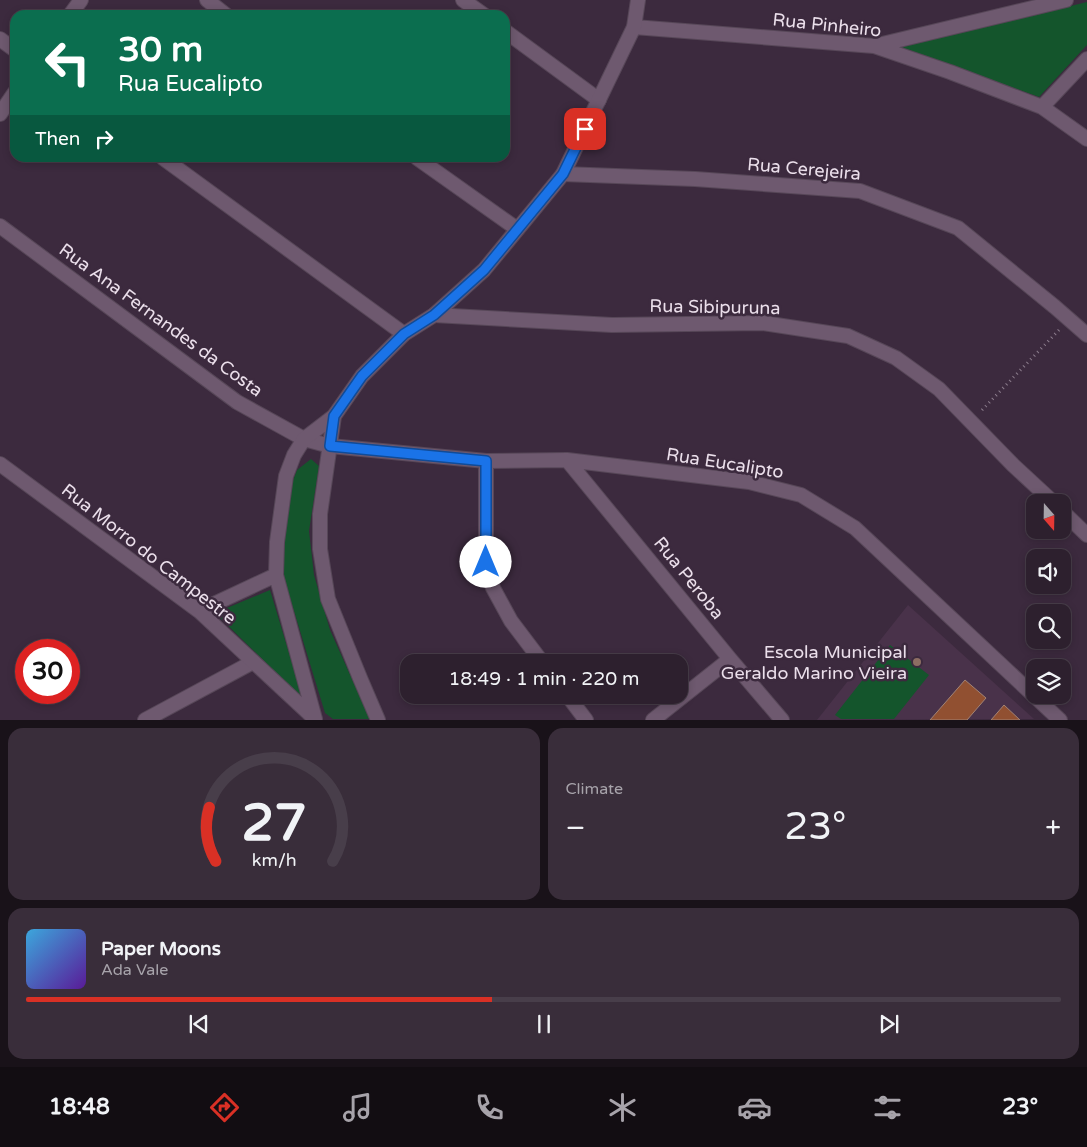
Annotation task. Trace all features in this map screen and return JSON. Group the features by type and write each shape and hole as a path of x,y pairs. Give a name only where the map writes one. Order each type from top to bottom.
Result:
{"street":[{"path":"206,0 219,10"},
{"path":"463,0 477,10"},
{"path":"315,719 276,575 277,542 286,476 294,455 304,439 334,416 362,376 404,334 434,315 484,270 563,174 634,27 638,0"},
{"path":"874,46 1066,0"},
{"name":"Rua Pinheiro","path":"634,27 874,46 1042,107 1087,139"},
{"path":"510,34 599,100"},
{"path":"0,38 10,46"},
{"path":"1042,107 1087,59"},
{"path":"0,114 10,99"},
{"path":"168,162 404,334"},
{"path":"423,162 517,230"},
{"name":"Rua Cerejeira","path":"563,174 695,179 860,191 958,228 1087,335"},
{"name":"Rua Ana Fernandes da Costa","path":"0,226 238,402 304,439 330,446"},
{"name":"Rua Sibipuruna","path":"434,315 612,325 762,323 848,336 896,358 939,389 1045,494"},
{"path":"334,416 320,514 320,549 328,598 378,720"},
{"name":"Rua Eucalipto","path":"330,446 486,461 567,460 749,482 801,495 855,528 1060,720"},
{"name":"Rua Peroba","path":"567,460 782,720"},
{"path":"486,461 486,562 493,588 511,622 536,654"},
{"name":"Rua Morro do Campestre","path":"0,464 199,611 315,719"},
{"path":"1071,520 1087,535"},
{"path":"199,611 276,575"},
{"path":"653,720 730,659"},
{"path":"145,720 253,662"},
{"path":"574,704 586,720"}],"path":[{"path":"971,422 1070,319"}],"shaded area":[{"name":"Escola Municipal Geraldo Marino Vieira","path":"908,605 1034,719 817,720"}],"green space":[{"path":"1087,2 1087,45 1039,97 901,47"},
{"path":"311,459 319,466 309,531 314,575 330,630 370,719 333,719 325,713 283,575 283,532 290,488 297,470"},
{"path":"270,590 303,699 215,613"},
{"path":"890,645 929,675 894,719 841,719 835,715"}],"building":[{"path":"965,680 986,698 967,720 930,720"},
{"path":"1004,705 1020,720 991,720"}],"place":[{"name":"Escola Municipal Geraldo Marino Vieira","path":"917,662"}],"route":[{"path":"486,562 486,461 330,446 334,416 362,376 404,334 434,315 484,270 563,174 585,129"}]}
